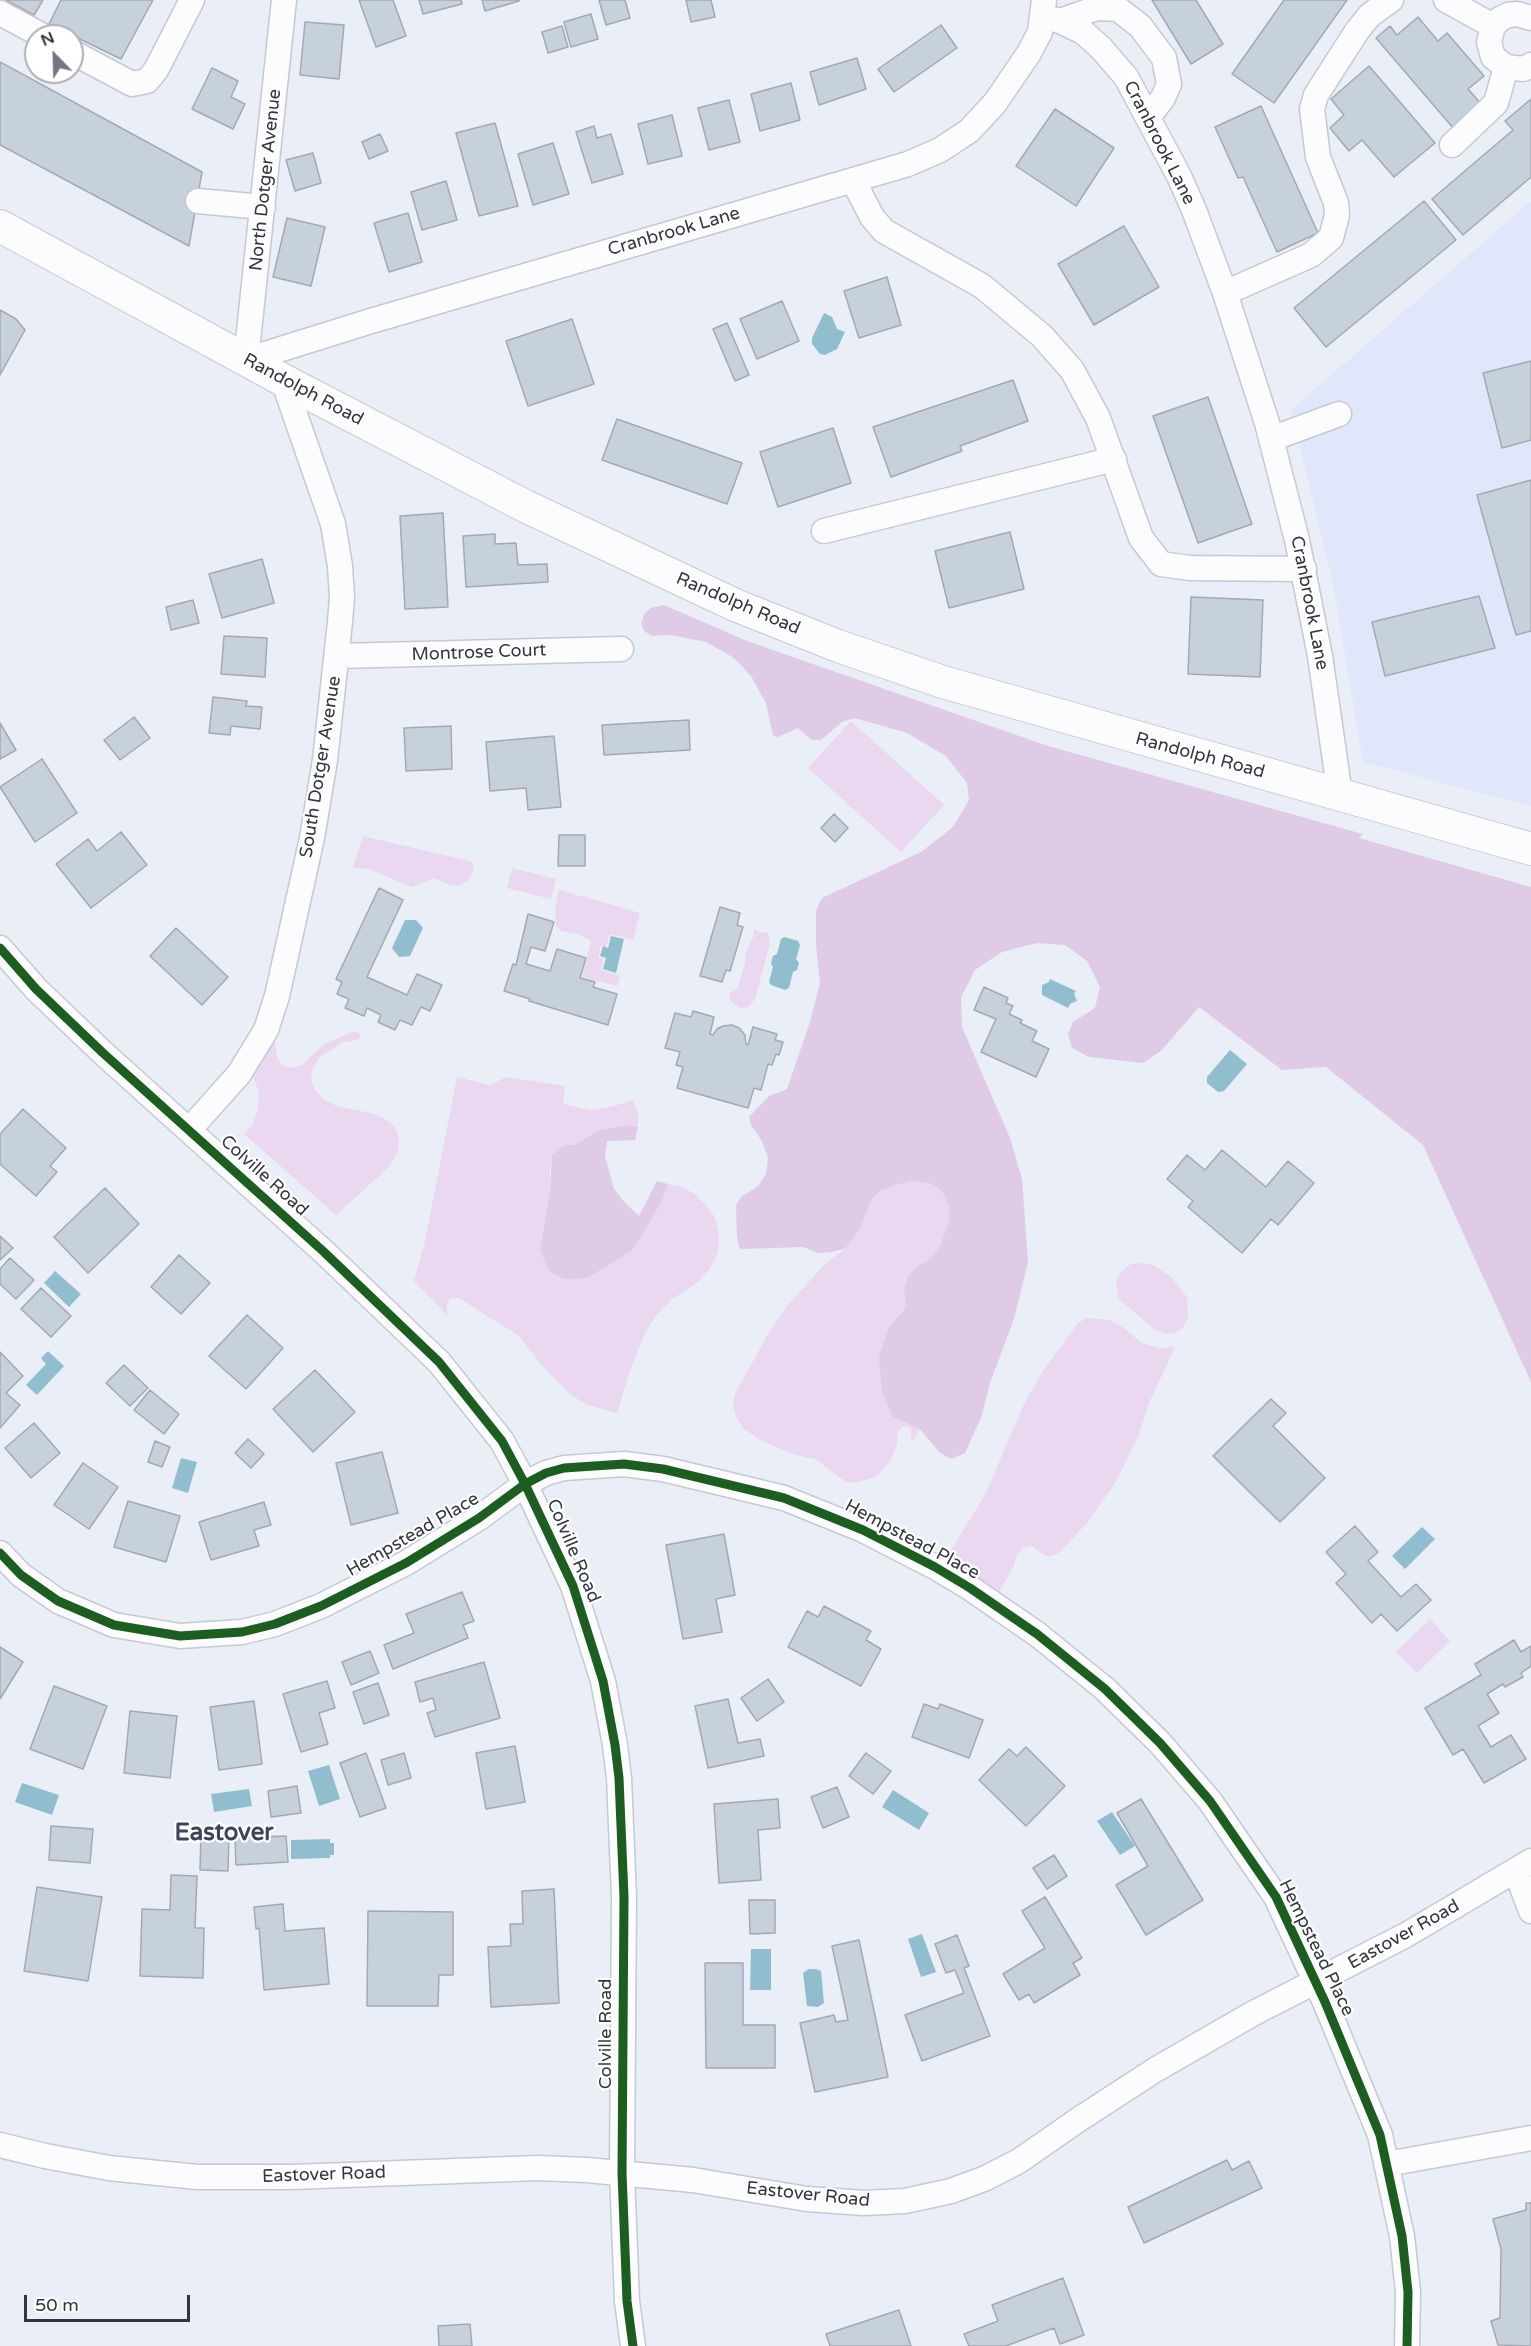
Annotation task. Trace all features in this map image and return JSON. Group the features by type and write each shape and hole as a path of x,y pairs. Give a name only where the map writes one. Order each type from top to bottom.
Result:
{"main road":[{"name":"Randolph Road","path":"0,226 283,381 594,540 735,605 838,646 943,682 1531,849"}],"street":[{"path":"84,58 132,84 147,81 156,70 192,0"},
{"name":"North Dotger Avenue","path":"246,360 284,0"},
{"path":"1225,293 1311,255 1331,238 1337,215 1336,203 1318,157 1312,109 1316,95 1358,31 1370,15 1391,0"},
{"path":"1446,0 1494,26"},
{"path":"1049,12 1097,8 1118,9 1140,26 1164,58 1169,84 1163,98 1149,116"},
{"name":"Cranbrook Lane","path":"246,360 370,321 908,164 940,150 969,131 995,103 1029,53 1049,12 1083,32 1101,48 1126,77 1149,116 1194,210 1225,293 1271,439 1304,569 1320,656 1340,795"},
{"path":"0,13 24,26"},
{"path":"1531,18 1517,14 1508,15 1494,26 1489,42 1490,50 1499,63 1506,67 1523,69 1531,65"},
{"path":"1452,145 1496,104 1506,67"},
{"path":"853,180 872,217 885,231 982,286 1042,336 1072,370 1098,418 1141,538 1161,564 1190,568 1304,569"},
{"path":"198,201 263,207"},
{"name":"South Dotger Avenue","path":"189,1130 239,1074 258,1047 277,996 312,838 325,760 338,656 342,597 340,566 333,524 283,381"},
{"path":"1271,439 1339,414"},
{"path":"824,531 1114,459"},
{"name":"Montrose Court","path":"338,656 621,649"},
{"name":"Colville Road","path":"0,948 36,989 86,1037 324,1252 439,1362 502,1441 525,1484 576,1597 603,1681 615,1745 619,1778 624,1897 622,2173 627,2301 633,2346"},
{"name":"Hempstead Place","path":"0,1553 21,1575 58,1601 114,1625 180,1636 231,1634 275,1624 314,1608 406,1563 479,1518 525,1484 546,1473 564,1468 624,1464 663,1469 784,1498 863,1530 970,1588 1070,1659 1105,1689 1166,1750 1210,1801 1276,1897 1316,1982 1380,2135 1402,2236 1408,2292 1407,2346"},
{"path":"1524,1866 1531,1911"},
{"name":"Eastover Road","path":"0,2145 109,2168 197,2177 291,2177 538,2168 693,2180 807,2199 864,2203 905,2201 946,2192 986,2178 1019,2161 1155,2070 1252,2014 1406,1935 1524,1866"},
{"path":"1387,2164 1531,2138"}],"shaded area":[{"path":"1531,201 1531,806 1363,762 1334,588 1291,410"},
{"path":"824,313 832,317 837,329 845,332 837,349 825,355 820,354 812,344 812,338"},
{"path":"664,605 747,641 1048,746 1363,834 1359,838 1531,887 1531,1382 1423,1145 1326,1067 1282,1070 1199,1007 1161,1051 1143,1063 1089,1057 1072,1048 1068,1034 1073,1022 1095,1008 1100,987 1087,961 1065,945 1037,943 1002,952 975,970 961,997 962,1027 1010,1138 1022,1179 1028,1262 1014,1319 990,1383 982,1415 965,1453 951,1459 940,1453 920,1429 893,1417 882,1391 879,1357 889,1327 906,1304 904,1290 908,1277 916,1267 930,1259 939,1248 949,1222 949,1207 942,1191 932,1184 914,1181 880,1191 872,1199 859,1230 846,1248 819,1253 803,1247 742,1249 739,1247 737,1236 736,1205 741,1197 758,1186 766,1174 768,1158 749,1117 769,1096 787,1089 810,1022 820,983 816,945 816,911 822,898 921,852 953,827 969,800 967,783 946,756 907,733 855,718 842,722 821,740 812,740 798,728 778,737 773,735 766,703 751,676 734,658 706,642 671,635 652,636 644,631 641,623 645,613 651,608"},
{"path":"851,721 944,805 901,852 808,768"},
{"path":"363,836 473,862 473,872 467,881 459,886 449,885 435,878 412,887 369,869 353,868"},
{"path":"512,868 556,879 551,899 507,888"},
{"path":"559,890 640,913 633,940 610,934 606,946 601,945 598,957 603,959 601,970 620,976 617,986 582,977 591,941 579,934 561,931 556,926 555,908"},
{"path":"405,920 416,920 423,928 410,956 399,957 392,948"},
{"path":"754,929 761,933 768,932 770,943 755,999 748,1007 740,1008 730,1000 729,994 737,989"},
{"path":"611,936 624,939 616,973 603,969 606,958 600,956 603,946 608,948"},
{"path":"784,937 798,941 800,945 796,959 799,963 797,970 793,972 789,988 785,990 769,982 773,956 777,954 781,939"},
{"path":"1050,979 1076,991 1074,994 1077,1001 1070,1004 1068,1008 1042,995 1042,985"},
{"path":"353,1032 361,1033 358,1040 343,1042 319,1058 313,1068 311,1080 315,1090 324,1100 339,1107 371,1113 387,1120 395,1127 399,1138 398,1151 389,1167 336,1215 244,1134 253,1124 258,1109 259,1092 252,1074 272,1037 277,1057 283,1066 291,1068 302,1065 324,1044"},
{"path":"1230,1050 1247,1064 1224,1091 1218,1092 1207,1083 1207,1077"},
{"path":"457,1077 490,1085 506,1077 565,1086 563,1104 591,1110 633,1100 638,1113 638,1127 625,1125 597,1131 575,1145 550,1166 550,1190 540,1250 630,1251 662,1201 668,1184 680,1186 693,1193 714,1216 719,1233 718,1252 710,1268 699,1281 670,1301 657,1314 645,1333 630,1370 617,1413 585,1404 570,1394 544,1368 519,1336 459,1298 450,1298 447,1303 447,1315 414,1281 425,1241"},
{"path":"625,1125 638,1127 635,1140 607,1141 605,1156 614,1189 639,1216 657,1181 668,1184 662,1201 631,1251 587,1278 564,1279 549,1271 540,1250 550,1190 552,1155 564,1145 575,1145 597,1131"},
{"path":"914,1181 932,1184 942,1191 949,1207 949,1222 939,1248 930,1259 917,1267 904,1290 906,1304 897,1318 902,1421 920,1429 912,1441 910,1428 905,1426 901,1428 897,1433 897,1443 891,1460 877,1476 856,1483 846,1482 815,1459 792,1454 760,1440 743,1428 733,1405 735,1394 768,1334 787,1306 825,1264 846,1248 859,1230 872,1199 880,1191"},
{"path":"1145,1263 1155,1266 1172,1278 1187,1297 1188,1318 1183,1327 1175,1333 1165,1334 1154,1329 1119,1299 1116,1282 1120,1272 1131,1264"},
{"path":"55,1271 81,1294 69,1307 44,1283"},
{"path":"1087,1318 1109,1320 1121,1326 1142,1343 1159,1348 1175,1347 1149,1403 1139,1434 1116,1482 1087,1523 1060,1552 1051,1556 1046,1556 1031,1546 1023,1548 1017,1554 1013,1568 998,1593 947,1557 986,1493 1024,1404 1043,1371 1078,1323"},
{"path":"48,1351 64,1366 37,1395 26,1385 46,1364 41,1358"},
{"path":"181,1458 197,1462 188,1493 172,1488"},
{"path":"1422,1527 1435,1539 1405,1569 1392,1556"},
{"path":"1430,1619 1450,1641 1417,1673 1396,1652"},
{"path":"329,1765 340,1799 319,1806 308,1771"},
{"path":"22,1783 59,1795 52,1815 15,1802"},
{"path":"249,1789 252,1806 214,1812 211,1794"},
{"path":"893,1790 929,1813 919,1830 882,1807"},
{"path":"1112,1812 1135,1846 1120,1855 1097,1821"},
{"path":"330,1839 330,1843 334,1843 334,1855 330,1855 330,1858 291,1859 291,1840"},
{"path":"922,1934 936,1972 921,1977 908,1939"},
{"path":"751,1949 771,1949 771,1990 750,1990"},
{"path":"809,1969 821,1971 824,2003 818,2007 807,2006 803,1973"}],"building":[{"path":"6,0 43,0 34,15"},
{"path":"61,0 153,0 121,59 84,41 84,24 49,24"},
{"path":"359,0 393,0 406,36 376,47"},
{"path":"419,0 461,0 462,4 423,14"},
{"path":"482,0 519,0 519,1 485,11"},
{"path":"599,0 625,0 630,18 606,25"},
{"path":"686,0 711,0 715,17 691,22"},
{"path":"1152,0 1196,0 1223,44 1191,64"},
{"path":"1284,0 1347,0 1274,103 1232,74"},
{"path":"591,14 598,39 571,47 564,22"},
{"path":"1418,17 1438,41 1447,33 1484,76 1468,89 1482,105 1454,129 1376,38 1390,26 1397,35"},
{"path":"305,22 344,25 339,79 300,75"},
{"path":"941,25 957,48 894,92 878,69"},
{"path":"562,26 568,47 548,53 542,32"},
{"path":"857,58 866,89 819,105 810,72"},
{"path":"0,62 24,75 24,84 40,84 202,172 189,246 0,145"},
{"path":"1369,66 1435,143 1394,177 1362,140 1349,151 1330,128 1344,115 1331,99"},
{"path":"212,68 238,81 231,97 245,104 233,129 192,109"},
{"path":"791,83 800,120 760,131 751,94"},
{"path":"1531,99 1531,177 1463,235 1432,199 1513,130 1505,121"},
{"path":"729,100 740,142 709,150 698,108"},
{"path":"1261,106 1318,233 1277,252 1243,177 1238,178 1215,127"},
{"path":"1055,109 1114,148 1076,206 1016,166"},
{"path":"672,115 682,156 648,164 638,124"},
{"path":"495,123 518,206 479,216 456,133"},
{"path":"594,126 597,138 611,134 623,174 592,183 576,132"},
{"path":"380,134 388,151 369,159 362,142"},
{"path":"553,143 569,194 533,205 518,154"},
{"path":"313,153 321,183 295,191 286,160"},
{"path":"446,181 457,220 422,230 411,192"},
{"path":"1424,201 1456,240 1326,347 1294,308"},
{"path":"408,213 422,262 389,272 374,223"},
{"path":"287,218 325,227 311,286 273,277"},
{"path":"1124,226 1159,287 1094,325 1058,264"},
{"path":"887,277 901,325 859,338 844,291"},
{"path":"782,301 799,341 757,359 740,319"},
{"path":"0,310 16,319 25,330 0,375"},
{"path":"572,319 594,384 528,406 506,341"},
{"path":"727,323 749,375 735,381 713,329"},
{"path":"1531,361 1531,440 1502,448 1483,373"},
{"path":"1013,380 1028,421 960,446 962,451 891,477 873,427"},
{"path":"1208,397 1252,524 1198,543 1153,416"},
{"path":"617,419 742,463 727,504 602,460"},
{"path":"833,428 851,483 778,507 760,452"},
{"path":"1531,480 1531,631 1516,635 1477,495"},
{"path":"443,513 448,607 405,609 400,516"},
{"path":"1010,532 1024,589 949,608 935,551"},
{"path":"495,534 495,544 516,543 518,565 547,564 548,582 466,587 463,536"},
{"path":"262,559 274,603 222,618 209,574"},
{"path":"1479,596 1495,648 1385,676 1372,622"},
{"path":"1191,597 1263,600 1260,677 1188,674"},
{"path":"193,600 199,623 171,630 166,607"},
{"path":"224,636 267,638 265,677 221,674"},
{"path":"213,697 247,701 246,706 262,707 260,729 231,726 230,735 209,733"},
{"path":"134,717 150,738 120,760 104,740"},
{"path":"689,720 690,750 604,755 602,725"},
{"path":"0,723 16,750 0,759"},
{"path":"451,726 452,769 406,771 404,728"},
{"path":"554,736 561,807 528,810 526,788 490,791 486,742"},
{"path":"42,759 77,813 35,842 0,787"},
{"path":"834,814 848,828 835,842 821,828"},
{"path":"121,832 147,865 91,908 56,864 88,839 97,851"},
{"path":"559,835 585,835 585,866 558,866"},
{"path":"379,888 403,900 367,977 407,995 417,974 442,985 430,1011 421,1007 412,1025 400,1020 395,1030 378,1022 381,1015 367,1008 364,1016 345,1008 349,999 337,994 342,982 336,979"},
{"path":"720,907 740,913 737,925 743,927 730,971 726,970 722,982 700,976"},
{"path":"528,914 554,922 545,951 531,947 526,964 550,971 557,949 586,958 580,978 595,982 593,987 617,994 608,1025 504,991 513,964 516,965"},
{"path":"176,928 228,977 202,1005 150,956"},
{"path":"984,987 1008,998 1006,1003 1013,1006 1009,1014 1022,1020 1020,1023 1037,1031 1032,1041 1049,1049 1036,1077 981,1052 996,1019 974,1010"},
{"path":"693,1011 714,1017 710,1034 713,1035 723,1026 732,1025 739,1028 745,1035 748,1045 753,1027 777,1034 775,1040 783,1042 779,1055 776,1054 772,1065 768,1064 761,1090 754,1088 748,1108 677,1088 683,1067 676,1065 680,1052 665,1048 675,1013 691,1017"},
{"path":"23,1109 66,1148 50,1166 57,1172 36,1196 0,1164 0,1134"},
{"path":"1222,1150 1266,1187 1288,1161 1314,1183 1278,1225 1271,1219 1242,1253 1188,1207 1193,1201 1167,1179 1187,1155 1205,1170"},
{"path":"105,1188 139,1224 88,1273 54,1237"},
{"path":"0,1236 13,1248 0,1260"},
{"path":"179,1255 210,1283 181,1314 151,1287"},
{"path":"10,1258 34,1280 16,1299 0,1284 0,1269"},
{"path":"41,1288 71,1316 51,1337 21,1309"},
{"path":"247,1315 283,1348 246,1389 209,1356"},
{"path":"0,1352 23,1376 6,1393 20,1405 0,1428"},
{"path":"124,1365 148,1388 130,1406 106,1383"},
{"path":"315,1370 355,1412 313,1452 273,1409"},
{"path":"150,1390 179,1414 164,1434 134,1410"},
{"path":"1271,1399 1286,1413 1273,1426 1325,1478 1280,1522 1213,1456"},
{"path":"34,1423 60,1453 31,1478 5,1448"},
{"path":"248,1439 264,1454 251,1468 235,1453"},
{"path":"155,1441 170,1447 162,1467 148,1462"},
{"path":"382,1452 398,1513 351,1525 336,1463"},
{"path":"83,1463 118,1487 89,1529 54,1505"},
{"path":"128,1501 180,1516 166,1562 114,1547"},
{"path":"264,1502 271,1525 254,1530 259,1546 211,1560 199,1522"},
{"path":"1355,1526 1378,1552 1368,1561 1401,1597 1416,1584 1431,1600 1397,1631 1381,1614 1372,1623 1336,1583 1346,1574 1326,1552"},
{"path":"724,1534 735,1595 716,1599 722,1632 683,1639 666,1545"},
{"path":"462,1592 474,1621 463,1625 468,1638 393,1669 384,1645 414,1633 406,1614"},
{"path":"824,1606 871,1631 866,1640 881,1649 861,1686 788,1647 807,1611 818,1617"},
{"path":"1514,1640 1521,1652 1531,1646 1531,1666 1521,1673 1523,1677 1505,1687 1503,1684 1487,1694 1499,1713 1478,1726 1491,1747 1511,1735 1526,1759 1484,1783 1463,1749 1453,1755 1425,1708 1481,1675 1475,1664"},
{"path":"0,1647 23,1662 0,1699"},
{"path":"370,1651 379,1673 351,1685 342,1662"},
{"path":"484,1662 500,1718 435,1737 427,1713 436,1710 433,1698 420,1702 415,1682"},
{"path":"768,1679 784,1702 757,1721 741,1698"},
{"path":"327,1681 335,1708 319,1713 328,1744 301,1752 283,1694"},
{"path":"378,1683 389,1715 364,1724 353,1692"},
{"path":"54,1686 107,1706 83,1769 30,1749"},
{"path":"728,1699 738,1743 760,1739 764,1756 708,1768 695,1706"},
{"path":"254,1701 262,1764 219,1770 210,1707"},
{"path":"924,1704 938,1709 940,1704 983,1720 969,1758 912,1737"},
{"path":"130,1711 177,1716 170,1778 124,1773"},
{"path":"515,1746 525,1802 486,1809 476,1753"},
{"path":"1026,1747 1065,1786 1026,1826 979,1780 1009,1749 1017,1756"},
{"path":"366,1753 386,1808 360,1817 340,1763"},
{"path":"404,1753 411,1778 388,1785 381,1760"},
{"path":"866,1753 891,1771 873,1794 849,1776"},
{"path":"297,1786 301,1813 271,1817 268,1791"},
{"path":"837,1787 849,1817 823,1828 811,1797"},
{"path":"778,1799 780,1828 758,1830 761,1880 719,1883 714,1804"},
{"path":"1141,1799 1203,1900 1146,1935 1116,1885 1148,1866 1117,1813"},
{"path":"51,1826 93,1829 90,1863 49,1860"},
{"path":"201,1833 229,1833 228,1871 200,1870"},
{"path":"286,1836 288,1862 236,1865 235,1838"},
{"path":"1054,1855 1067,1876 1047,1889 1033,1868"},
{"path":"171,1875 197,1876 195,1928 204,1928 203,1978 140,1976 142,1909 170,1910"},
{"path":"37,1887 102,1897 88,1981 24,1971"},
{"path":"554,1889 559,2003 491,2007 488,1947 511,1946 510,1924 523,1924 522,1891"},
{"path":"1045,1897 1082,1958 1073,1963 1080,1975 1034,2003 1029,1994 1019,2000 1003,1974 1045,1948 1022,1911"},
{"path":"749,1900 775,1900 775,1933 750,1934"},
{"path":"283,1904 285,1931 324,1928 329,1984 264,1990 259,1928 256,1929 254,1907"},
{"path":"368,1911 453,1912 453,1975 439,1975 438,2006 367,2006"},
{"path":"957,1935 969,1966 964,1968 990,2036 922,2061 905,2015 964,1993 955,1970 946,1973 935,1944"},
{"path":"859,1940 888,2077 815,2092 800,2023 834,2015 836,2022 848,2020 832,1946"},
{"path":"705,1963 743,1963 743,2025 775,2025 775,2068 706,2068"},
{"path":"1227,2160 1232,2170 1249,2161 1262,2188 1144,2243 1128,2207"},
{"path":"1526,2203 1531,2203 1531,2346 1498,2345 1491,2321 1500,2318 1501,2249 1493,2219 1526,2210"},
{"path":"1063,2278 1084,2335 1060,2344 1054,2328 1006,2346 969,2346 964,2334 998,2321 992,2305"},
{"path":"899,2310 911,2346 830,2346 826,2334"},
{"path":"470,2324 472,2346 439,2346 438,2326"}],"cycle path":[{"path":"0,948 36,989 103,1053 324,1252 439,1362 502,1441 573,1586 603,1681 619,1778 624,1897 622,2173 627,2301 633,2346"},
{"path":"0,1553 21,1575 58,1601 114,1625 180,1636 242,1632 275,1624 321,1606 406,1563 479,1518 525,1484 546,1473 564,1468 624,1464 663,1469 784,1498 863,1530 935,1567 1037,1634 1105,1689 1160,1743 1210,1801 1276,1897 1325,2002 1380,2135 1402,2236 1408,2292 1407,2346"}],"district":[{"name":"Eastover","path":"224,1834"}]}
